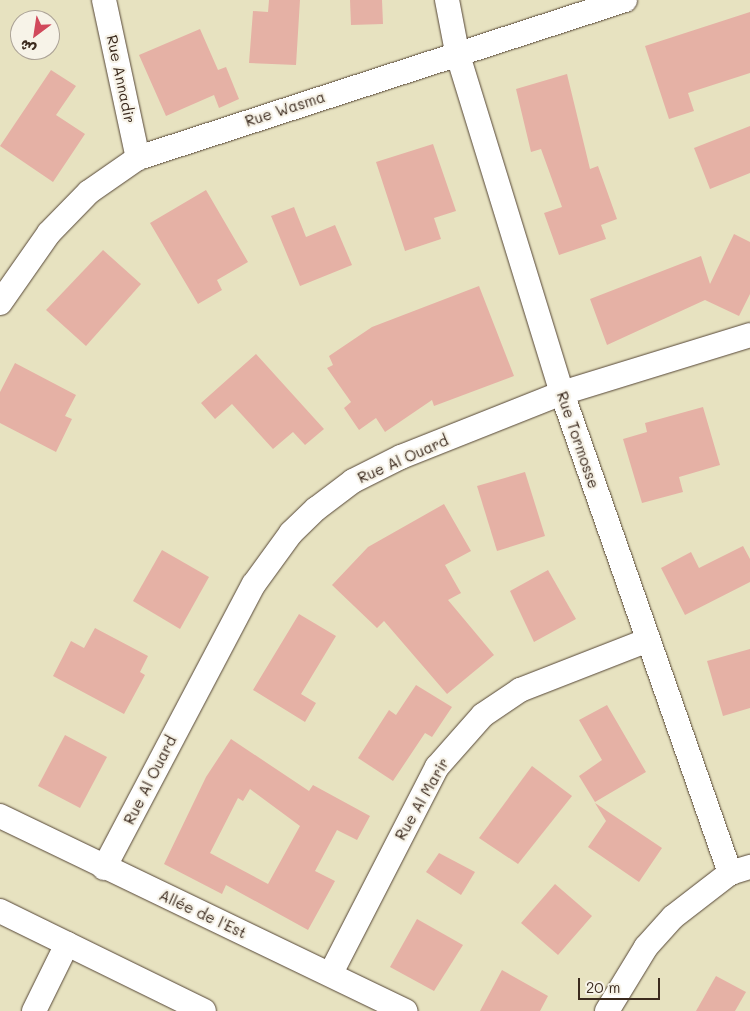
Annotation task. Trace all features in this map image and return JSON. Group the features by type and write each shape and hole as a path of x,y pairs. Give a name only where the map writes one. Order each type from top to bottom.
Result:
{"street":[{"name":"Rue Annadir","path":"104,0 138,158"},
{"name":"Rue Tormosse","path":"447,0 457,52 562,393 648,640 740,870"},
{"name":"Rue Wasma","path":"0,303 50,233 89,192 138,158 457,52 625,0"},
{"name":"Rue Al Ouard","path":"104,868 254,584 291,533 316,508 361,477 562,393 750,335"},
{"name":"Rue Al Marir","path":"331,973 437,767 471,728 520,690 648,640"},
{"name":"Allée de l'Est","path":"0,816 104,868 331,973 406,1011"},
{"path":"607,1011 646,946 673,917 740,870"},
{"path":"0,911 204,1011"},
{"path":"34,1011 67,944"}],"building":[{"path":"269,0 300,0 296,65 249,63 253,11 268,12"},
{"path":"350,0 382,0 383,24 351,25"},
{"path":"750,12 750,73 688,93 694,111 669,119 645,46"},
{"path":"200,29 218,70 226,67 239,99 219,108 214,95 166,116 139,55"},
{"path":"51,70 76,86 56,115 85,134 53,182 0,146"},
{"path":"567,74 590,169 598,166 617,219 601,225 606,239 559,255 544,213 562,207 541,149 531,152 516,89"},
{"path":"750,126 750,173 710,189 694,148"},
{"path":"433,144 456,211 434,218 441,239 405,251 376,162"},
{"path":"206,190 248,262 217,280 222,290 198,304 150,223"},
{"path":"294,207 306,237 335,225 352,265 300,286 271,216"},
{"path":"734,234 750,242 750,294 739,316 705,300 607,345 590,299 701,256 710,284"},
{"path":"103,250 141,284 86,346 46,310"},
{"path":"479,286 514,376 434,406 432,400 385,432 376,418 359,430 344,408 351,402 327,368 333,365 329,356 372,327"},
{"path":"256,354 324,429 305,445 293,432 273,449 232,404 215,419 201,403"},
{"path":"15,363 76,395 65,416 72,419 56,452 0,423 0,392"},
{"path":"703,407 720,465 679,477 683,492 642,503 623,439 647,432 645,423"},
{"path":"525,472 545,536 497,551 477,486"},
{"path":"444,504 471,551 445,565 461,593 448,600 494,655 447,694 384,621 377,628 332,585 368,547"},
{"path":"743,546 750,559 750,582 685,615 661,568 691,552 699,568"},
{"path":"162,550 209,577 180,629 133,601"},
{"path":"548,570 576,619 534,642 510,591"},
{"path":"299,614 336,636 301,694 316,703 305,722 253,690"},
{"path":"95,628 148,656 140,672 145,675 124,714 53,676 71,641 84,648"},
{"path":"750,649 750,708 723,716 707,661"},
{"path":"416,685 452,707 432,737 425,733 393,781 358,758 389,710 396,715"},
{"path":"607,705 646,772 595,802 579,776 602,760 579,720"},
{"path":"65,735 107,757 80,808 38,786"},
{"path":"231,739 309,791 313,785 370,816 357,840 337,830 315,871 335,881 308,930 226,885 222,894 164,864 206,777","holes":["250,789 300,826 268,884 210,853 238,798 243,801"]},
{"path":"532,766 572,796 518,864 479,838"},
{"path":"595,803 662,848 639,882 588,847 606,821"},
{"path":"439,853 475,872 461,895 426,872"},
{"path":"555,884 592,916 558,955 521,923"},
{"path":"417,919 463,945 434,991 390,967"},
{"path":"502,970 548,996 540,1011 480,1011"},
{"path":"716,976 746,992 735,1011 696,1011"}]}
